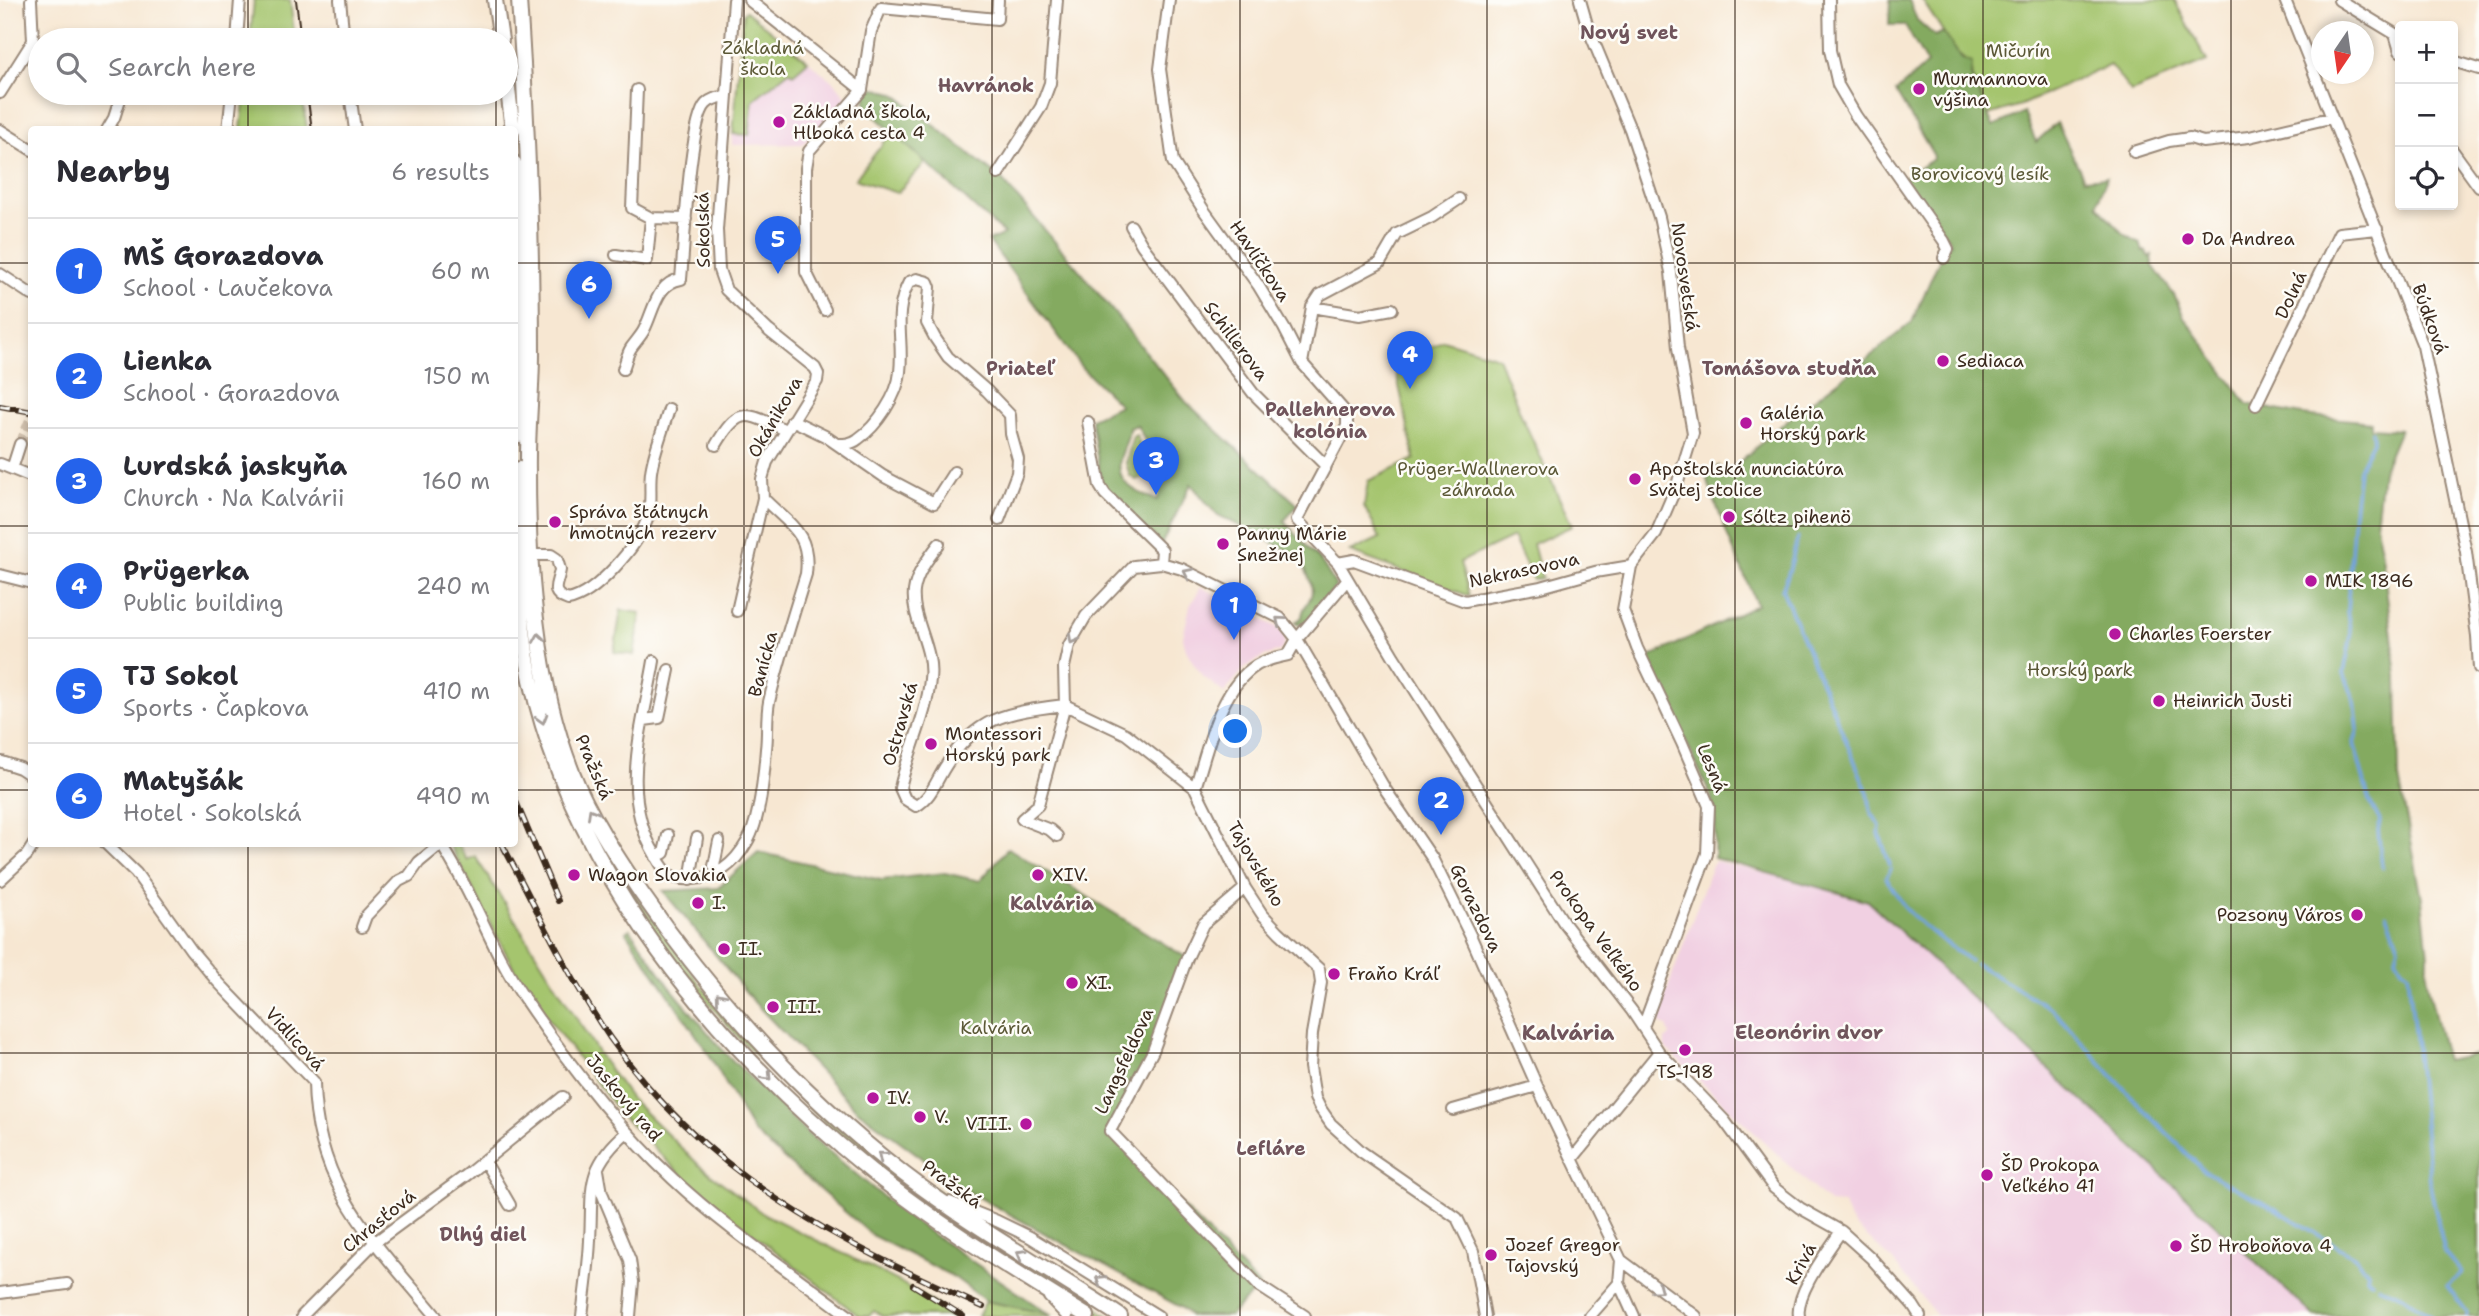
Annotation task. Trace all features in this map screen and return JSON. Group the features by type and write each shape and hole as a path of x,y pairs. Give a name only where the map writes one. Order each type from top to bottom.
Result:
{"main road":[{"path":"495,0 499,28"},
{"name":"Pražská","path":"519,0 531,222 532,358 527,469 531,555 539,642 561,741 580,789 626,871 697,970 764,1047 854,1133 936,1197 1012,1249 1120,1316"},
{"path":"510,105 512,126"},
{"name":"Pražská","path":"518,276 521,361 518,487"},
{"name":"Pražská","path":"518,547 522,620 531,679 551,754 576,812 615,883 670,965 718,1024 777,1086 841,1146 895,1190 960,1236 1087,1316"}],"street":[{"path":"31,0 34,28"},
{"path":"238,28 240,0"},
{"path":"340,0 343,28"},
{"name":"Sokolská","path":"734,0 717,230 719,270 726,290 779,339"},
{"path":"749,0 862,90"},
{"path":"825,310 806,272 808,151 862,90 871,31 881,8 997,19 998,0"},
{"path":"998,174 1041,107 1051,83 1056,0"},
{"name":"Havlíčkova","path":"1169,0 1160,69 1173,162 1258,285 1302,363 1347,414 1346,426 1297,520"},
{"name":"Novosvetská","path":"1580,0 1588,28 1630,130 1660,217 1670,267 1678,348 1693,433 1677,485 1656,534 1631,566"},
{"path":"1829,0 1830,50 1838,85 1856,116 1944,241 1948,249 1944,258"},
{"name":"Búdková","path":"2285,0 2330,118 2420,337 2429,366 2466,552 2479,668"},
{"path":"2339,0 2395,34"},
{"path":"0,93 28,53"},
{"path":"2458,63 2479,69"},
{"path":"616,255 647,260 651,218 632,208 637,90"},
{"name":"Sokolská","path":"623,369 629,353 645,330 650,311 663,289 674,280 681,279 694,140 700,113 706,104 719,97 726,97"},
{"path":"109,126 118,105"},
{"path":"228,126 231,105"},
{"path":"352,105 355,126"},
{"path":"2134,152 2169,141 2190,138 2203,142 2249,137 2330,118"},
{"path":"0,130 28,148"},
{"path":"2458,158 2479,187"},
{"path":"1302,363 1312,307 1320,295 1380,263 1397,234 1459,200"},
{"name":"Sokolská","path":"651,218 686,219"},
{"name":"Schillerova","path":"1131,226 1142,245 1253,393 1326,466"},
{"name":"Dolná","path":"2256,405 2339,233 2377,229"},
{"path":"0,274 28,292"},
{"path":"837,444 856,441 866,432 891,397 901,369 898,326 902,296 909,282 922,279 928,282 930,287 927,323 935,338 948,357 1010,415 1011,434 1018,459 1017,473 999,520"},
{"path":"1312,307 1360,315 1392,309"},
{"name":"Okánikova","path":"737,611 763,498 761,485 764,468 817,380 818,374 815,368 779,339"},
{"path":"531,555 551,555 557,559 560,570 555,584 556,590 561,597 568,600 585,592 622,559 646,521 651,504 652,469 669,409"},
{"path":"716,445 729,424 739,416 752,416 789,425 825,436 883,476 934,503 954,472"},
{"path":"1057,836 1051,830 1023,819 1038,805 1065,705 1065,655 1082,622 1099,601 1134,566 1161,563 1162,550 1100,486 1088,422"},
{"path":"12,469 20,444"},
{"path":"0,464 28,475"},
{"name":"Banícka","path":"690,880 705,878 723,870 739,853 752,830 766,750 769,704 806,574 807,555 802,537 763,498"},
{"name":"Prokopa Veľkého","path":"1297,520 1338,563 1564,923 1659,1052 1724,1120 1774,1188 1800,1208 1841,1231 1871,1258 1920,1316"},
{"name":"Ostravská","path":"939,544 927,560 914,590 920,623 932,662 927,700 900,788 905,799 916,806 926,800 957,748 990,721 1015,711 1065,705"},
{"name":"Nekrasovova","path":"1338,563 1354,560 1465,601 1631,566"},
{"name":"Gorazdova","path":"1161,563 1182,569 1280,618 1297,639 1385,789 1432,858 1621,1260"},
{"name":"Lesná","path":"1631,566 1623,610 1637,648 1709,806 1707,854 1643,1027"},
{"path":"0,575 28,582"},
{"path":"1195,788 1231,691 1246,673 1256,666 1287,655 1297,639 1347,580"},
{"path":"654,661 634,774 642,827 666,872 678,880 690,880 697,838"},
{"path":"644,720 659,718 669,670"},
{"name":"Tajovského","path":"1065,705 1126,734 1195,788 1245,888 1262,914 1319,970 1321,983 1312,1034 1310,1067 1315,1098 1320,1108 1331,1124 1362,1152 1457,1218 1473,1251 1485,1316"},
{"path":"2,762 28,773"},
{"path":"656,857 664,853 668,835"},
{"path":"717,873 714,866 719,841"},
{"path":"0,880 32,847"},
{"name":"Vidlicová","path":"109,847 136,873 191,950 218,982 314,1082 314,1112 321,1142 334,1177 352,1212 374,1243 436,1316"},
{"path":"362,928 366,916 399,881 409,876 419,862 437,847"},
{"name":"Jaskový rad","path":"443,847 523,997 627,1132 690,1194 849,1316"},
{"name":"Langsfeldova","path":"1245,888 1203,924 1187,958 1153,1051 1110,1131 1259,1286 1306,1316"},
{"path":"1573,1158 1659,1052"},
{"path":"1453,1110 1537,1086"},
{"name":"Chrasťová","path":"302,1316 374,1243 563,1097"},
{"path":"582,1316 591,1238 590,1193 597,1167 627,1132"},
{"path":"484,1160 510,1205"},
{"path":"597,1167 602,1193 623,1239 633,1272 629,1316"},
{"path":"936,1197 997,1220 1030,1237 1158,1316"},
{"name":"Krivá","path":"1799,1316 1798,1309 1811,1275 1841,1231"},
{"path":"1621,1260 1619,1283 1634,1316"},
{"path":"1621,1260 1696,1316"},
{"path":"1590,1316 1619,1283"},
{"path":"0,1293 67,1284"},
{"path":"1040,1287 1067,1316"}],"shaded area":[{"name":"Základná škola, Hlboká cesta 4","path":"808,61 836,84 847,98 803,144 732,145 735,98 754,100 790,71 794,74"},
{"path":"1201,587 1280,629 1284,635 1285,643 1280,651 1264,656 1244,669 1224,693 1204,677 1194,664 1186,650 1183,637 1190,606"},
{"path":"1716,861 1868,900 2316,1316 1937,1316 1892,1260 1850,1220 1844,1204 1829,1203 1665,1048 1665,1040 1670,1036 1667,1026 1661,1024 1659,1013 1712,865"}],"green space":[{"path":"254,0 290,0 294,28 251,28"},
{"name":"Horský park","path":"1890,0 1909,0 1917,20 1935,36 1943,32 1962,59 1972,63 1971,76 1993,126 2024,113 2036,142 2057,123 2084,179 2107,177 2098,206 2122,232 2140,243 2143,252 2150,257 2152,255 2153,266 2174,295 2184,317 2247,404 2302,415 2371,422 2371,428 2400,430 2382,472 2376,525 2397,676 2399,778 2422,899 2428,956 2427,982 2446,1061 2479,1054 2479,1316 2314,1316 1868,901 1714,858 1715,823 1711,796 1648,658 1757,605 1705,474 1719,466 1721,470 1729,471 1791,417 1912,322 1944,249 1951,243 1904,177 1932,160 1934,156 1896,92 1927,64 1905,25 1889,25"},
{"name":"Mičurín","path":"1922,0 2174,0 2207,61 2131,92 2110,65 2021,105 1988,115 1967,62 1957,53"},
{"name":"Základná škola","path":"746,11 808,61 793,74 789,71 753,100 749,135 733,134 743,13"},
{"path":"865,86 894,93 1002,180 1086,278 1186,402 1298,505 1284,521 1323,564 1336,586 1309,620 1299,625 1295,623 1302,617 1312,592 1299,556 1216,514 1191,484 1161,545 1102,486 1091,419 1120,405 1082,368 989,241 1004,234 866,108","holes":["1137,425 1164,477 1157,500 1128,486 1120,473 1119,465 1129,428"]},
{"path":"244,105 304,105 307,126 241,126"},
{"path":"892,132 926,162 897,193 855,179"},
{"name":"Prüger-Wallnerova záhrada","path":"1443,340 1498,357 1572,526 1533,544 1542,578 1533,580 1513,537 1460,562 1469,596 1350,552 1380,538 1364,506 1368,481 1415,459 1395,367"},
{"path":"1136,435 1149,468 1145,477 1136,480 1130,476 1126,463 1133,436"},
{"path":"621,610 641,613 634,655 614,652"},
{"path":"451,847 460,847 467,860 475,856 604,1062 631,1099 700,1166 762,1213 900,1282 954,1316 883,1316 874,1311 869,1316 859,1316 694,1188 622,1116 522,984"},
{"name":"Kalvária","path":"1008,848 1187,958 1153,1051 1110,1131 1259,1286 1230,1316 1190,1316 1182,1308 967,1191 856,1109 755,1003 663,891 718,888 758,852 881,880 945,873 980,881"},
{"path":"610,860 702,987 788,1081 1108,1316 1098,1316 936,1212 879,1169 824,1122 737,1036 698,990 651,925"},
{"path":"630,929 671,988 725,1053 807,1133 906,1216 1049,1314 986,1301 954,1277 873,1236 753,1132 709,1054 626,932"},
{"path":"986,1301 1049,1314 1053,1316 978,1316"}],"waterway":[{"path":"2372,432 2373,441 2359,469 2354,512 2347,611 2351,636 2344,673 2355,702 2358,730 2354,743 2369,800 2380,821 2378,830 2382,867"},
{"path":"1798,538 1782,589 1868,793 1871,812 1880,826 1879,833 1890,865"},
{"path":"1891,869 1886,878 1906,909 1926,928 1970,961"},
{"path":"2387,914 2399,946 2396,957 2402,968 2408,972 2431,1190 2445,1253 2462,1273 2447,1286 2468,1313 2467,1316"},
{"path":"1976,964 2052,1009 2204,1171 2271,1207"},
{"path":"2274,1208 2355,1257 2368,1272 2367,1278 2372,1282"},
{"path":"2379,1286 2401,1295 2432,1316"}],"tunnel":[{"path":"20,444 28,425"}],"tram line":[{"path":"296,0 300,28"},
{"path":"309,105 311,126"}],"railway":[{"path":"0,406 28,411"},
{"path":"518,806 558,901"},
{"path":"504,847 567,967 610,1038 648,1087 689,1129 732,1166 825,1229 983,1307"},
{"path":"913,1285 963,1316"}],"place":[{"name":"Murmannova výšina","path":"1919,89"},
{"name":"Základná škola, Hlboká cesta 4","path":"779,122"},
{"name":"Da Andrea","path":"2188,239"},
{"name":"TJ Sokol","path":"778,274"},
{"name":"Matyšák","path":"589,319"},
{"name":"Sediaca","path":"1943,361"},
{"name":"Prügerka","path":"1410,389"},
{"name":"Galéria Horský park","path":"1746,423"},
{"name":"Apoštolská nunciatúra Svätej stolice","path":"1635,479"},
{"name":"Lurdská jaskyňa","path":"1156,495"},
{"name":"Sóltz pihenö","path":"1729,517"},
{"name":"Správa štátnych hmotných rezerv","path":"555,522"},
{"name":"Panny Márie Snežnej","path":"1223,544"},
{"name":"MIK 1896","path":"2311,581"},
{"name":"Charles Foerster","path":"2115,634"},
{"name":"MŠ Gorazdova","path":"1234,640"},
{"name":"Heinrich Justi","path":"2159,701"},
{"name":"Montessori Horský park","path":"931,744"},
{"name":"Lienka","path":"1441,835"},
{"name":"Wagon Slovakia","path":"574,875"},
{"name":"XIV.","path":"1038,875"},
{"name":"I.","path":"698,903"},
{"name":"Pozsony Város","path":"2357,915"},
{"name":"II.","path":"724,949"},
{"name":"Fraňo Kráľ","path":"1334,974"},
{"name":"XI.","path":"1072,983"},
{"name":"III.","path":"773,1007"},
{"name":"TS-198","path":"1685,1050"},
{"name":"IV.","path":"873,1098"},
{"name":"V.","path":"920,1117"},
{"name":"VIII.","path":"1026,1124"},
{"name":"ŠD Prokopa Veľkého 41","path":"1987,1175"},
{"name":"ŠD Hroboňova 4","path":"2176,1246"},
{"name":"Jozef Gregor Tajovský","path":"1491,1255"}],"district":[{"name":"Nový svet","path":"1629,32"},
{"name":"Havránok","path":"986,85"},
{"name":"Priateľ","path":"1020,368"},
{"name":"Tomášova studňa","path":"1789,368"},
{"name":"Pallehnerova kolónia","path":"1330,420"},
{"name":"Kalvária","path":"1052,903"},
{"name":"Eleonórin dvor","path":"1809,1032"},
{"name":"Kalvária","path":"1568,1033"},
{"name":"Lefláre","path":"1271,1148"},
{"name":"Dlhý diel","path":"483,1234"}],"park label":[{"name":"Borovicový lesík","path":"1980,174"}]}
